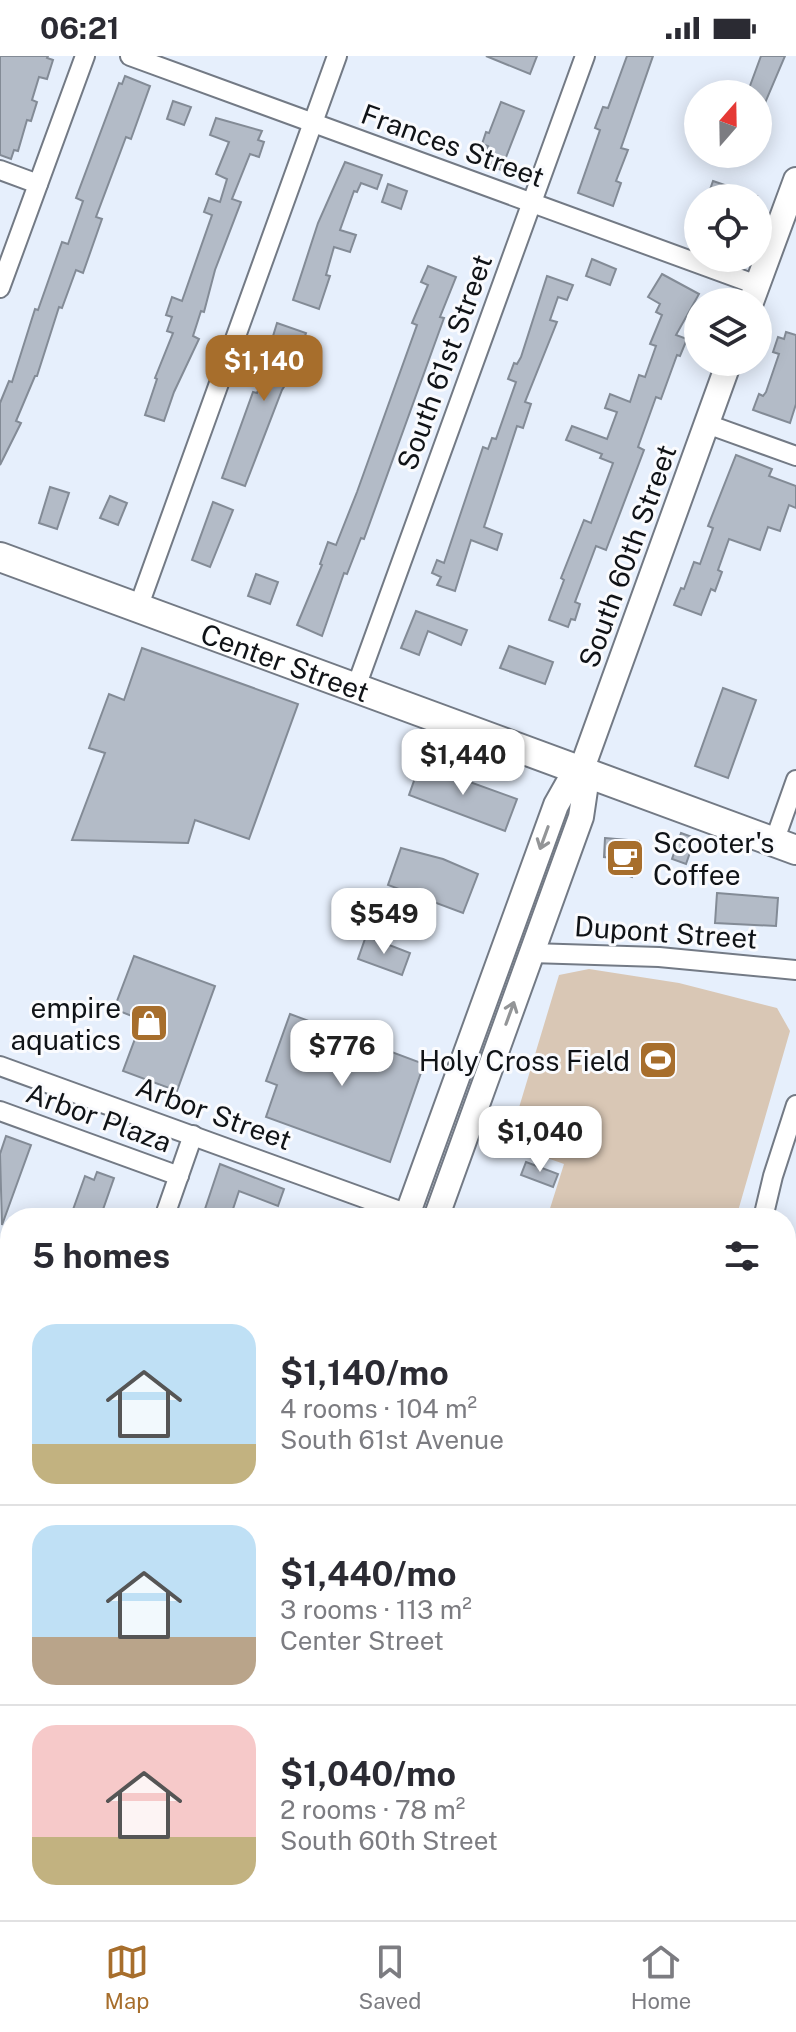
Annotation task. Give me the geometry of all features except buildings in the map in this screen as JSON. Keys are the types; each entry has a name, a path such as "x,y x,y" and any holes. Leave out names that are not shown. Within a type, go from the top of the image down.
{"main road":[{"path":"757,288 791,210 796,180"},
{"name":"South 60th Street","path":"420,1208 449,1098 556,805 569,782 581,771 724,376"},
{"name":"Center Street","path":"0,557 785,846"},
{"name":"South 60th Street","path":"422,1208 531,953 581,817 585,790 581,771"}],"street":[{"path":"0,288 85,56"},
{"name":"Frances Street","path":"130,56 531,203 739,288"},
{"path":"138,608 337,56"},
{"name":"South 61st Street","path":"356,687 585,56"},
{"path":"0,170 38,184"},
{"path":"707,424 796,456"},
{"path":"785,846 796,780"},
{"name":"Dupont Street","path":"531,953 659,957 796,970"},
{"name":"Arbor Street","path":"0,1066 393,1208"},
{"path":"765,1208 796,1105"},
{"name":"Arbor Plaza","path":"0,1111 179,1176"},
{"path":"168,1208 193,1135"}],"shaded area":[{"name":"Holy Cross Field","path":"589,969 679,983 777,1008 790,1031 739,1208 550,1208 564,1164 508,1144 559,975"}],"place":[{"name":"Scooter's Coffee","path":"625,858"},
{"name":"empire aquatics","path":"149,1023"},
{"name":"Holy Cross Field","path":"658,1060"}]}
